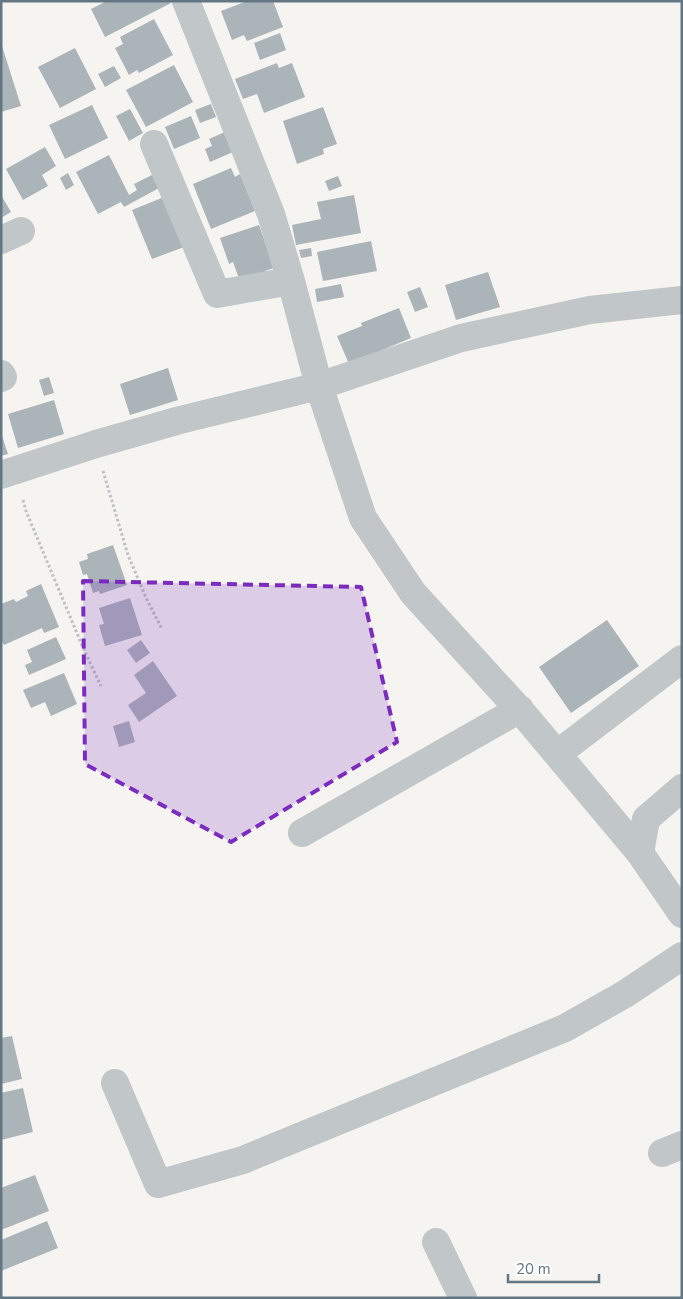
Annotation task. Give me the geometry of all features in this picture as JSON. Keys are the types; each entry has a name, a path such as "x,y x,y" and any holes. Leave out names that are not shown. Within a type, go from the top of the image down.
{"street":[{"path":"186,1 271,214 319,386 363,518 413,593 520,710 640,853 682,914"},
{"path":"154,144 217,294 291,281"},
{"path":"8,473 96,444 180,420 319,386 461,338 590,310 682,300"},
{"path":"1,374 3,377 1,378"},
{"path":"557,754 682,659"},
{"path":"302,834 520,710"},
{"path":"640,853 646,819 682,788"},
{"path":"115,1083 158,1184 243,1160 565,1028 625,994 682,956"},
{"path":"436,1242 463,1298"}],"path":[{"path":"96,444 128,555 147,600 162,629"},
{"path":"8,473 101,686"}],"highlighted area":[{"path":"83,581 361,587 397,742 231,842 85,764"}],"building":[{"path":"107,1 169,1 171,3 105,37 91,9"},
{"path":"247,1 273,1 283,27 247,41 244,35 232,40 221,11"},
{"path":"154,19 173,55 139,73 137,70 129,75 115,48 123,44 120,37"},
{"path":"280,33 286,50 260,60 254,43"},
{"path":"1,43 21,106 1,112"},
{"path":"75,48 96,89 60,108 38,67"},
{"path":"277,63 279,68 292,63 305,97 264,113 257,94 243,99 235,79"},
{"path":"174,65 193,102 146,127 126,90"},
{"path":"114,66 121,78 105,87 98,74"},
{"path":"211,104 216,117 200,123 195,110"},
{"path":"92,105 108,138 65,159 49,125"},
{"path":"323,107 337,144 323,149 324,154 297,164 283,121"},
{"path":"130,109 143,133 129,141 116,116"},
{"path":"191,116 200,138 174,149 165,127"},
{"path":"225,132 233,152 210,162 205,149 212,146 209,139"},
{"path":"45,147 56,166 42,175 48,186 23,200 6,169"},
{"path":"109,155 129,195 137,190 134,184 154,174 161,187 124,207 121,202 98,214 76,172"},
{"path":"231,168 235,177 240,174 255,211 211,229 193,184"},
{"path":"68,173 74,185 66,190 60,178"},
{"path":"338,176 342,186 329,191 325,181"},
{"path":"1,195 11,212 1,218"},
{"path":"354,195 361,233 296,245 292,225 321,219 317,202"},
{"path":"164,197 184,247 152,259 132,210"},
{"path":"259,225 274,268 265,271 266,275 241,284 233,262 229,264 220,238"},
{"path":"371,241 377,271 323,281 317,252"},
{"path":"311,248 312,256 301,258 299,250"},
{"path":"488,272 500,307 456,320 445,285"},
{"path":"341,284 344,297 317,302 315,289"},
{"path":"420,287 428,307 415,312 407,292"},
{"path":"399,308 411,338 349,364 337,336 362,326 361,323"},
{"path":"168,368 178,400 130,415 120,384"},
{"path":"49,377 54,393 44,396 39,380"},
{"path":"54,400 64,434 18,448 8,414"},
{"path":"1,433 8,454 1,456"},
{"path":"113,545 127,585 100,594 99,591 93,593 87,574 83,575 79,562 88,559 87,554"},
{"path":"41,584 59,627 44,633 42,628 4,645 1,639 1,604 14,599 16,602 28,596 26,591"},
{"path":"130,598 142,635 105,646 99,625 104,624 99,608"},
{"path":"607,620 639,666 571,713 539,667"},
{"path":"56,637 66,659 29,675 25,665 32,662 27,650"},
{"path":"141,640 150,653 136,663 127,650"},
{"path":"153,661 177,696 139,722 128,705 146,693 134,675"},
{"path":"64,673 77,704 51,716 45,702 31,708 23,690"},
{"path":"129,721 135,742 119,747 113,726"},
{"path":"12,1036 22,1079 1,1084 1,1038"},
{"path":"23,1088 33,1132 1,1140 1,1093"},
{"path":"35,1175 49,1211 1,1230 1,1188"},
{"path":"47,1221 58,1248 1,1271 1,1240"}]}
